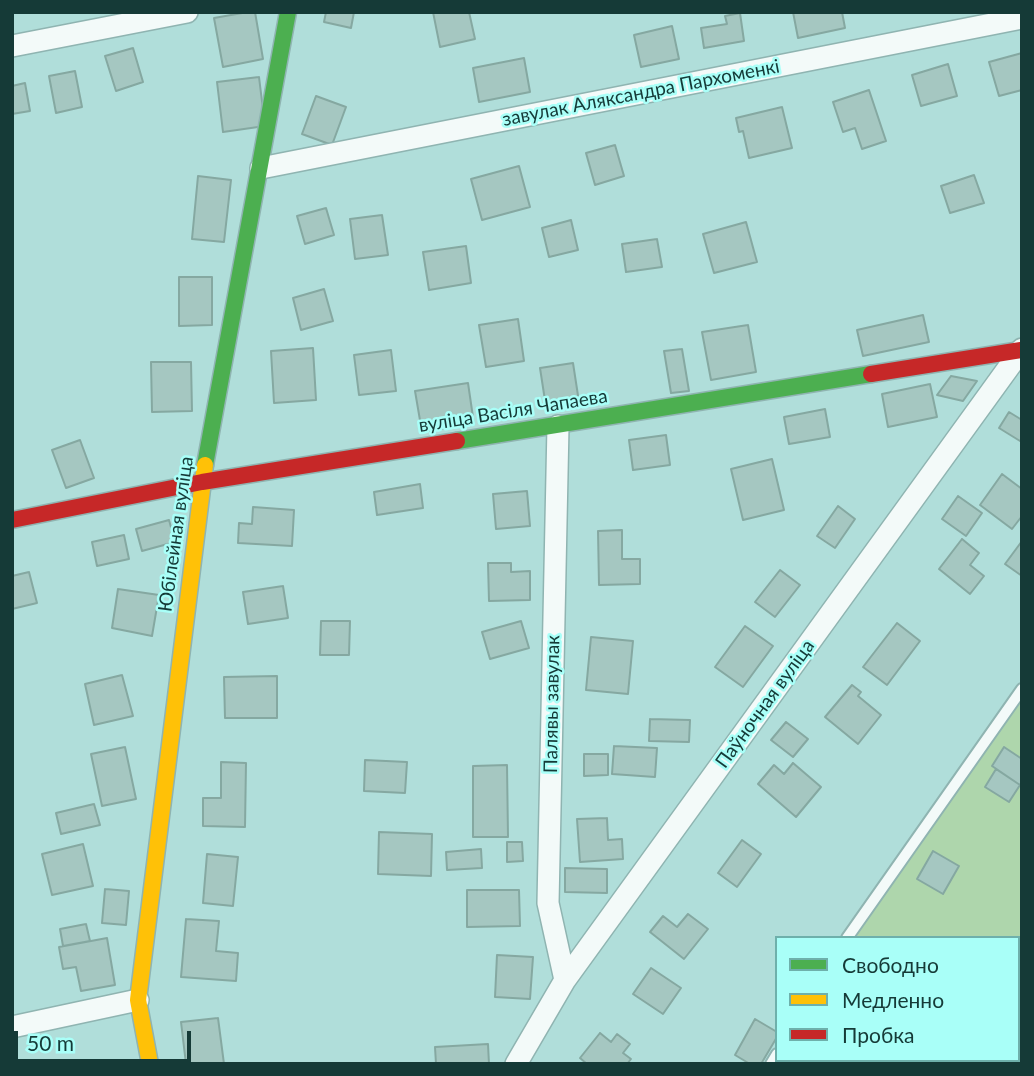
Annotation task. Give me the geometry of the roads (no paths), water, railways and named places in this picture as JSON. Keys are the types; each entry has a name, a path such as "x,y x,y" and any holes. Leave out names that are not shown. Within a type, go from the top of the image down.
{"street":[{"path":"12,46 187,12"},
{"name":"Юбілейная вуліца","path":"150,1064 138,1000 202,482 288,12"},
{"name":"завулак Аляксандра Пархоменкі","path":"261,168 1022,18"},
{"name":"вуліца Васіля Чапаева","path":"12,520 202,482 1021,350"},
{"name":"Паўночная вуліца","path":"516,1064 565,980 1021,350"},
{"name":"Палявы завулак","path":"558,426 548,903 565,980"},
{"path":"12,1027 138,1000"}],"lane":[{"path":"849,936 1022,689"}]}
